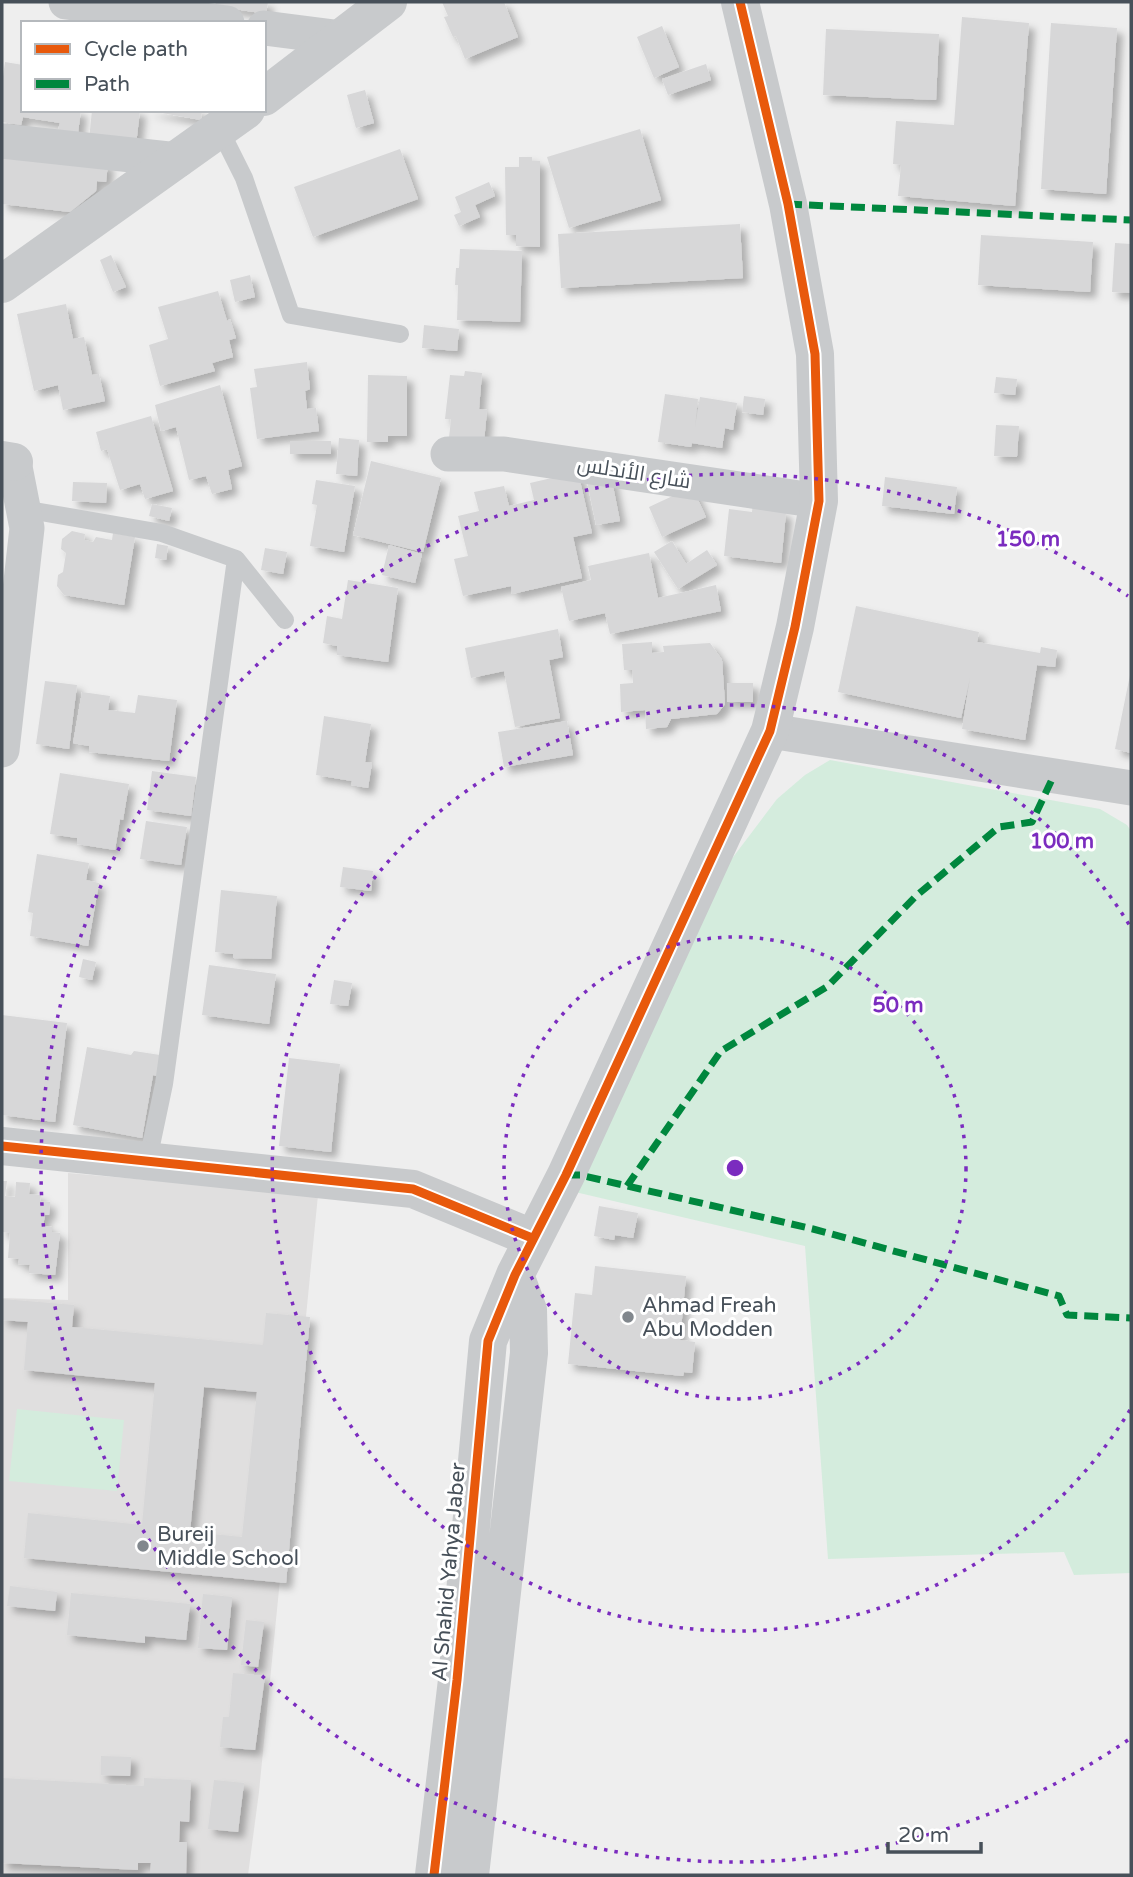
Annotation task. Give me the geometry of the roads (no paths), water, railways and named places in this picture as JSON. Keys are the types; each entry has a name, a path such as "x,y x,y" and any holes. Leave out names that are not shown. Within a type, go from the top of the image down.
{"street":[{"path":"66,2 211,21"},
{"path":"266,95 388,2"},
{"name":"Al Shahid Yahya Jaber","path":"434,1875 457,1680 488,1341 532,1238 566,1175 770,731 795,627 819,501 815,354 788,204 740,2"},
{"path":"266,28 342,38"},
{"path":"2,284 233,120"},
{"path":"2,141 178,159"},
{"name":"شارع الأندلس","path":"448,454 504,454 819,501"},
{"path":"2,750 27,528 8,461"},
{"path":"770,731 1131,788"},
{"path":"2,1146 413,1189 532,1238"},
{"path":"470,1875 529,1353 528,1310 515,1275"}],"lane":[{"path":"233,120 244,178 291,315 400,334"},
{"path":"23,509 162,533 236,559 285,620"},
{"path":"148,1160 163,1084 236,559"}],"place":[{"name":"Ahmad Freah Abu Modden","path":"628,1317"},
{"name":"Bureij Middle School","path":"143,1546"}]}
